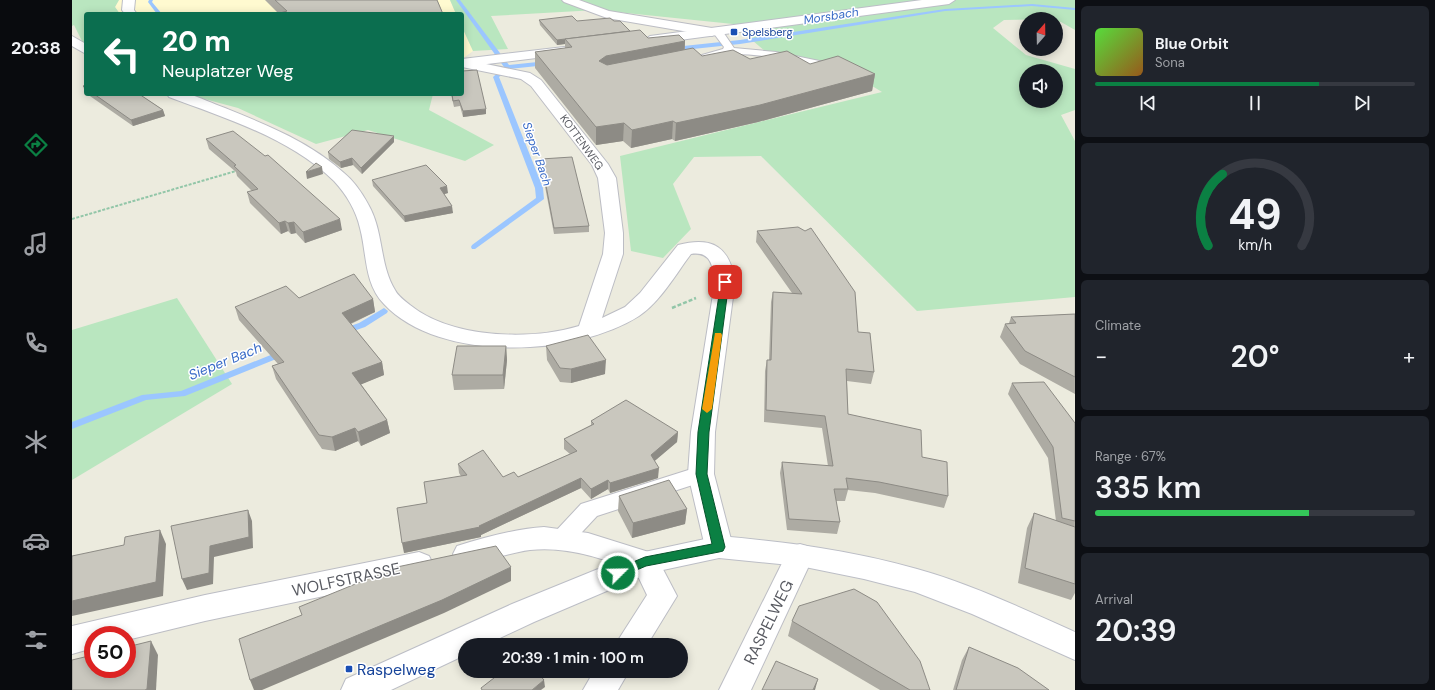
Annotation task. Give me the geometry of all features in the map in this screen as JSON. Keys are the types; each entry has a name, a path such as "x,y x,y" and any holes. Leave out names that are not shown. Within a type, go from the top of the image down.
{"street":[{"path":"129,0 128,10 130,12"},
{"path":"568,0 608,14 722,40"},
{"path":"635,42 722,40 949,0"},
{"path":"72,40 84,49"},
{"path":"464,63 575,49"},
{"name":"KOTTENWEG","path":"464,63 524,76 536,83 600,164 607,178 614,233 613,254 588,330"},
{"path":"179,96 224,113 304,150 338,177 352,192 365,213 371,232 378,274 384,289 391,300 405,312 424,323 455,334 491,340 527,341 553,338 588,330 612,322 630,312 648,299 685,249 697,246 709,248 717,254 723,265 725,282 704,432 701,474 719,547"},
{"name":"WOLFSTRASSE","path":"131,626 205,608 471,553 531,539 581,542 645,562"},
{"path":"357,690 523,613 645,562 719,547 800,555 864,567 918,581 983,605 1075,646"},
{"name":"RASPELWEG","path":"735,690 800,555"},
{"path":"635,638 662,596 645,562"},
{"name":"WOLFSTRASSE","path":"72,640 84,637"},
{"path":"599,690 608,678"}],"lane":[{"path":"698,59 721,54 722,40 826,67 843,69"},
{"path":"562,540 589,510 701,474"}],"path":[{"path":"72,219 237,170"}],"shaded area":[{"path":"119,0 450,0 455,12 119,12 115,7"},
{"path":"464,31 473,51 464,58"}],"green space":[{"path":"72,0 119,0 115,7 119,12 84,12 84,45 74,25 72,26"},
{"path":"450,0 1075,0 1075,30 1063,23 1063,12 1019,12 1019,20 1004,20 993,28 1019,49 1019,56 1030,56 1058,64 1019,64 1019,108 1063,108 1063,66 1075,69 1075,110 1061,115 1075,141 1075,297 917,311 761,156 694,157 673,184 691,229 663,258 631,251 620,156 882,92 864,81 765,51 733,24 597,10 491,16 508,49 473,51 464,31 464,12 455,12"},
{"path":"193,96 432,96 429,110 494,145 465,161 368,130 316,144 238,108"},
{"path":"177,298 232,384 72,480 72,330"}],"building":[{"path":"275,0 437,0 442,12 284,12 287,11"},
{"path":"572,16 577,21 610,18 614,21 620,21 630,31 557,40 539,20"},
{"path":"640,30 648,38 679,35 685,41 606,56 599,61 607,65 693,48 702,56 733,50 750,59 787,51 810,64 838,56 875,74 760,105 676,123 673,121 632,130 624,123 596,127 535,52 572,47 565,39"},
{"path":"477,70 486,109 463,111 459,100 453,101 452,96 464,96 464,71"},
{"path":"97,96 142,96 163,110 131,120"},
{"path":"352,130 394,136 361,168 352,158 340,162 328,152"},
{"path":"233,131 265,156 268,155 340,219 303,232 294,222 288,223 285,221 279,223 247,192 258,189 234,166 236,165 206,139"},
{"path":"572,157 589,226 554,228 541,159"},
{"path":"316,163 322,167 306,172"},
{"path":"426,165 447,186 440,188 452,206 404,216 372,180"},
{"path":"798,227 805,231 811,228 855,292 858,332 870,333 874,372 846,369 848,414 921,430 922,457 947,462 948,496 879,482 846,478 848,489 834,489 840,522 789,519 782,462 833,466 825,416 766,410 767,360 771,360 773,292 802,294 757,231"},
{"path":"354,274 373,299 342,313 382,362 352,373 387,420 358,432 355,428 332,437 319,435 272,366 284,362 235,307 286,286 299,298"},
{"path":"1075,314 1075,377 1025,351 1005,324 1016,323 1011,317"},
{"path":"588,335 606,360 571,369 560,368 546,346"},
{"path":"457,346 506,346 503,375 452,375"},
{"path":"1044,382 1075,423 1075,521 1062,518 1053,447 1012,383"},
{"path":"626,400 678,432 651,455 659,468 610,483 608,480 591,489 581,478 479,526 480,527 402,543 397,508 427,503 424,482 467,475 458,464 483,450 503,477 514,472 518,477 577,451 564,439 594,424 591,421"},
{"path":"669,480 687,509 633,523 619,496"},
{"path":"248,510 249,537 210,546 209,573 182,579 171,526"},
{"path":"1034,513 1075,527 1075,584 1025,568"},
{"path":"160,530 156,582 72,601 72,556 124,545 125,537"},
{"path":"496,546 511,567 442,600 250,680 239,639 302,615 299,607 397,567"},
{"path":"854,589 877,602 920,661 930,690 910,690 792,621 799,606"},
{"path":"151,641 147,689 72,690 72,660 84,657 84,678 136,678 136,645"},
{"path":"969,647 1018,668 1049,690 956,690"},
{"path":"776,661 818,679 813,690 762,690"},
{"path":"494,678 542,678 544,680 532,690 482,690 481,688"}],"waterway":[{"name":"Morsbach","path":"151,0 150,2 158,12"},
{"name":"Morsbach","path":"458,0 507,67"},
{"name":"Morsbach","path":"674,49 740,42 945,10 1032,5 1075,9"},
{"name":"Morsbach","path":"507,67 547,63"},
{"name":"Sieper Bach","path":"475,247 540,199 539,188 496,77 507,67"},
{"name":"Sieper Bach","path":"342,332 362,325 384,311"},
{"name":"Sieper Bach","path":"72,426 145,397 182,394 283,353"}],"slow traffic":[{"path":"707,409 718,335"}],"place":[{"name":"Spelsberg","path":"734,32"},
{"name":"Raspelweg","path":"349,669"}],"route":[{"path":"618,573 645,562 719,547 701,474 704,432 725,282"}]}
